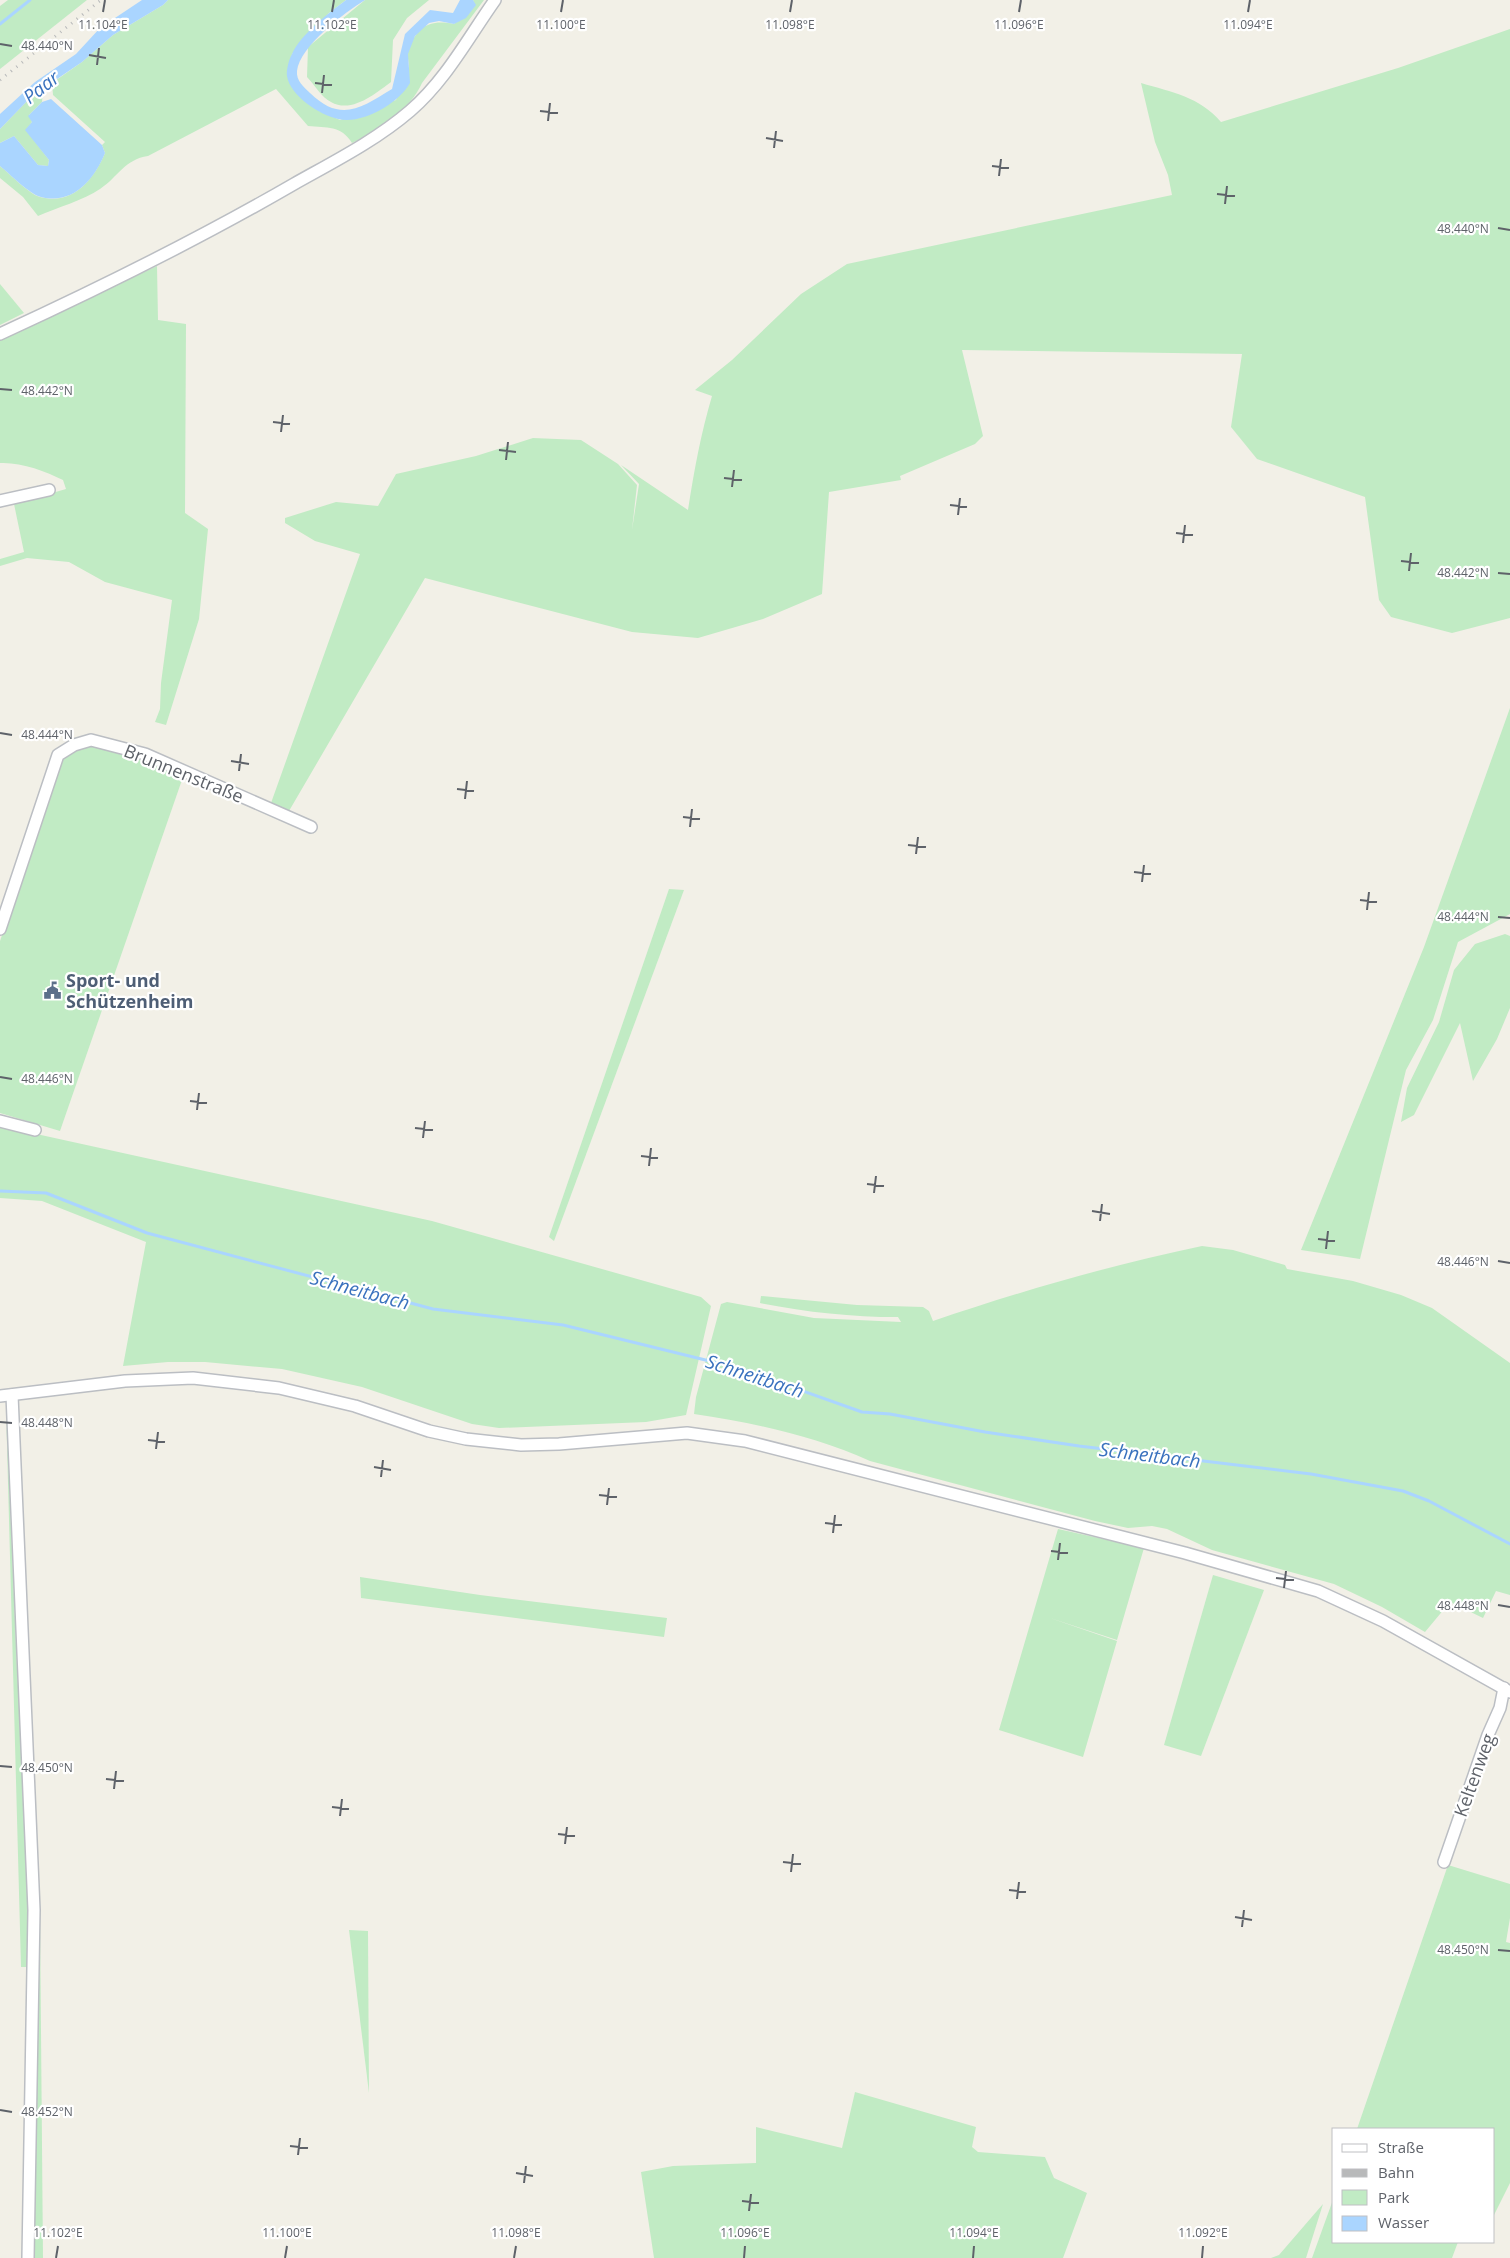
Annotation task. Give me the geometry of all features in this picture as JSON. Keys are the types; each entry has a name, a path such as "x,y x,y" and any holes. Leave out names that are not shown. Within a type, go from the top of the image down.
{"street":[{"path":"0,334 97,289 270,198 368,142 410,112 436,85 495,0"},
{"path":"0,501 49,490"},
{"name":"Brunnenstraße","path":"0,929 58,755 74,745 91,740 145,754 311,827"},
{"path":"0,1121 34,1130"},
{"path":"0,1396 125,1382 193,1378 233,1381 288,1390 355,1406 430,1431 466,1440 521,1445 559,1444 687,1433 745,1440 1284,1580 1318,1591 1347,1603 1507,1690"},
{"path":"12,1395 34,1910 28,2258"},
{"name":"Keltenweg","path":"1444,1862 1484,1744 1507,1690"}],"green space":[{"path":"8,0 87,0 0,69 0,6"},
{"path":"168,0 346,0 329,13 292,54 290,84 312,105 340,120 396,100 406,80 409,67 408,52 411,43 420,30 431,24 454,24 475,5 473,0 484,0 410,102 382,126 352,143 343,133 333,128 308,126 276,89 148,156 133,161 106,185 93,193 38,216 23,197 0,178 0,166 25,188 40,197 63,198 81,188 100,163 105,153 102,145 105,142 53,95 52,83 82,62 113,35 163,5"},
{"path":"365,0 429,0 407,18 393,40 391,82 363,101 355,104 339,105 324,97 307,77 308,47"},
{"path":"1510,29 1510,618 1452,633 1391,617 1379,600 1365,497 1257,459 1231,427 1242,354 962,350 983,436 975,444 900,476 901,480 829,492 822,594 763,619 698,638 632,632 425,578 289,811 271,803 360,554 315,541 285,523 285,518 336,502 378,506 396,474 476,456 533,438 581,440 618,464 637,485 632,530 639,484 621,465 688,510 698,452 712,396 695,390 732,360 801,294 847,264 1172,195 1168,175 1155,142 1141,83 1185,96 1204,107 1221,122 1398,68"},
{"path":"43,89 42,102 29,115 32,122 26,130 49,160 48,166 38,165 14,136 0,143 0,129 32,96"},
{"path":"157,266 158,320 186,324 185,513 208,529 199,619 166,725 155,722 160,709 161,683 172,600 105,582 69,562 27,558 0,566 0,559 24,552 14,504 66,489 63,480 49,473 24,466 0,463 0,340"},
{"path":"0,284 24,313 0,325"},
{"path":"1510,708 1510,914 1458,942 1433,1020 1406,1070 1360,1259 1301,1250 1424,947"},
{"path":"91,745 132,755 183,777 60,1131 0,1113 0,941 62,760 73,750"},
{"path":"669,889 684,890 554,1241 549,1237"},
{"path":"1505,934 1510,936 1510,1008 1497,1039 1473,1081 1460,1023 1414,1115 1401,1122 1407,1088 1439,1022 1454,970 1475,944"},
{"path":"0,1126 432,1221 701,1297 711,1306 686,1415 646,1422 499,1428 472,1424 362,1387 282,1369 205,1362 168,1362 123,1366 146,1242 42,1201 0,1198"},
{"path":"1202,1246 1233,1250 1285,1265 1287,1269 1353,1281 1401,1295 1432,1308 1510,1363 1510,1595 1496,1591 1483,1618 1450,1602 1425,1632 1382,1607 1334,1584 1212,1550 1167,1529 1152,1526 1128,1528 1095,1521 870,1461 827,1444 784,1432 694,1414 696,1397 721,1304 727,1302 814,1318 901,1322 898,1317 829,1313 760,1303 761,1296 857,1305 923,1307 929,1311 933,1321 1066,1279"},
{"path":"6,1408 17,1669 29,1872 29,1967 21,1967"},
{"path":"1058,1529 1144,1548 1117,1640 1050,1618 1117,1641 1083,1757 999,1730"},
{"path":"1213,1575 1264,1590 1201,1756 1164,1745"},
{"path":"360,1577 480,1595 667,1618 664,1637 361,1598"},
{"path":"1448,1865 1510,1884 1510,1918 1506,1942 1510,1943 1510,2183 1495,2213 1495,2128 1357,2128"},
{"path":"37,1917 40,1917 43,2258 33,2258"},
{"path":"349,1930 368,1931 369,2093"},
{"path":"855,2092 976,2127 972,2147 978,2152 1045,2157 1054,2178 1087,2193 1063,2258 654,2258 641,2172 673,2166 756,2163 756,2127 842,2148"},
{"path":"1332,2203 1332,2243 1458,2243 1452,2258 1312,2258"},
{"path":"1323,2204 1306,2258 1271,2258 1279,2255"}],"water":[{"name":"Paar","path":"142,0 168,0 163,5 113,35 82,62 32,96 0,129 0,114 35,82 76,54 100,28"},
{"path":"346,0 365,0 346,13 314,41 300,61 297,71 299,81 310,93 321,102 341,110 361,107 392,89 405,34 430,10 453,13 460,0 473,0 476,5 466,18 454,24 439,21 429,23 415,36 408,54 410,83 405,91 379,111 358,119 348,120 331,117 307,103 294,91 289,83 287,74 291,56 302,39 316,24"},
{"path":"51,99 102,145 105,153 95,172 81,188 72,194 52,199 41,197 31,192 0,166 0,143 14,136 38,165 48,166 49,160 25,130 32,122 28,116 42,102"}],"waterway":[{"path":"0,24 30,0"},
{"name":"Schneitbach","path":"0,1191 46,1193 147,1233 433,1309 563,1325 738,1368 862,1412 890,1414 985,1432 1079,1446 1311,1474 1403,1491 1429,1501 1510,1544"}],"railway":[{"path":"0,80 101,0"}],"place":[{"name":"Sport- und Schützenheim","path":"52,990"}]}
